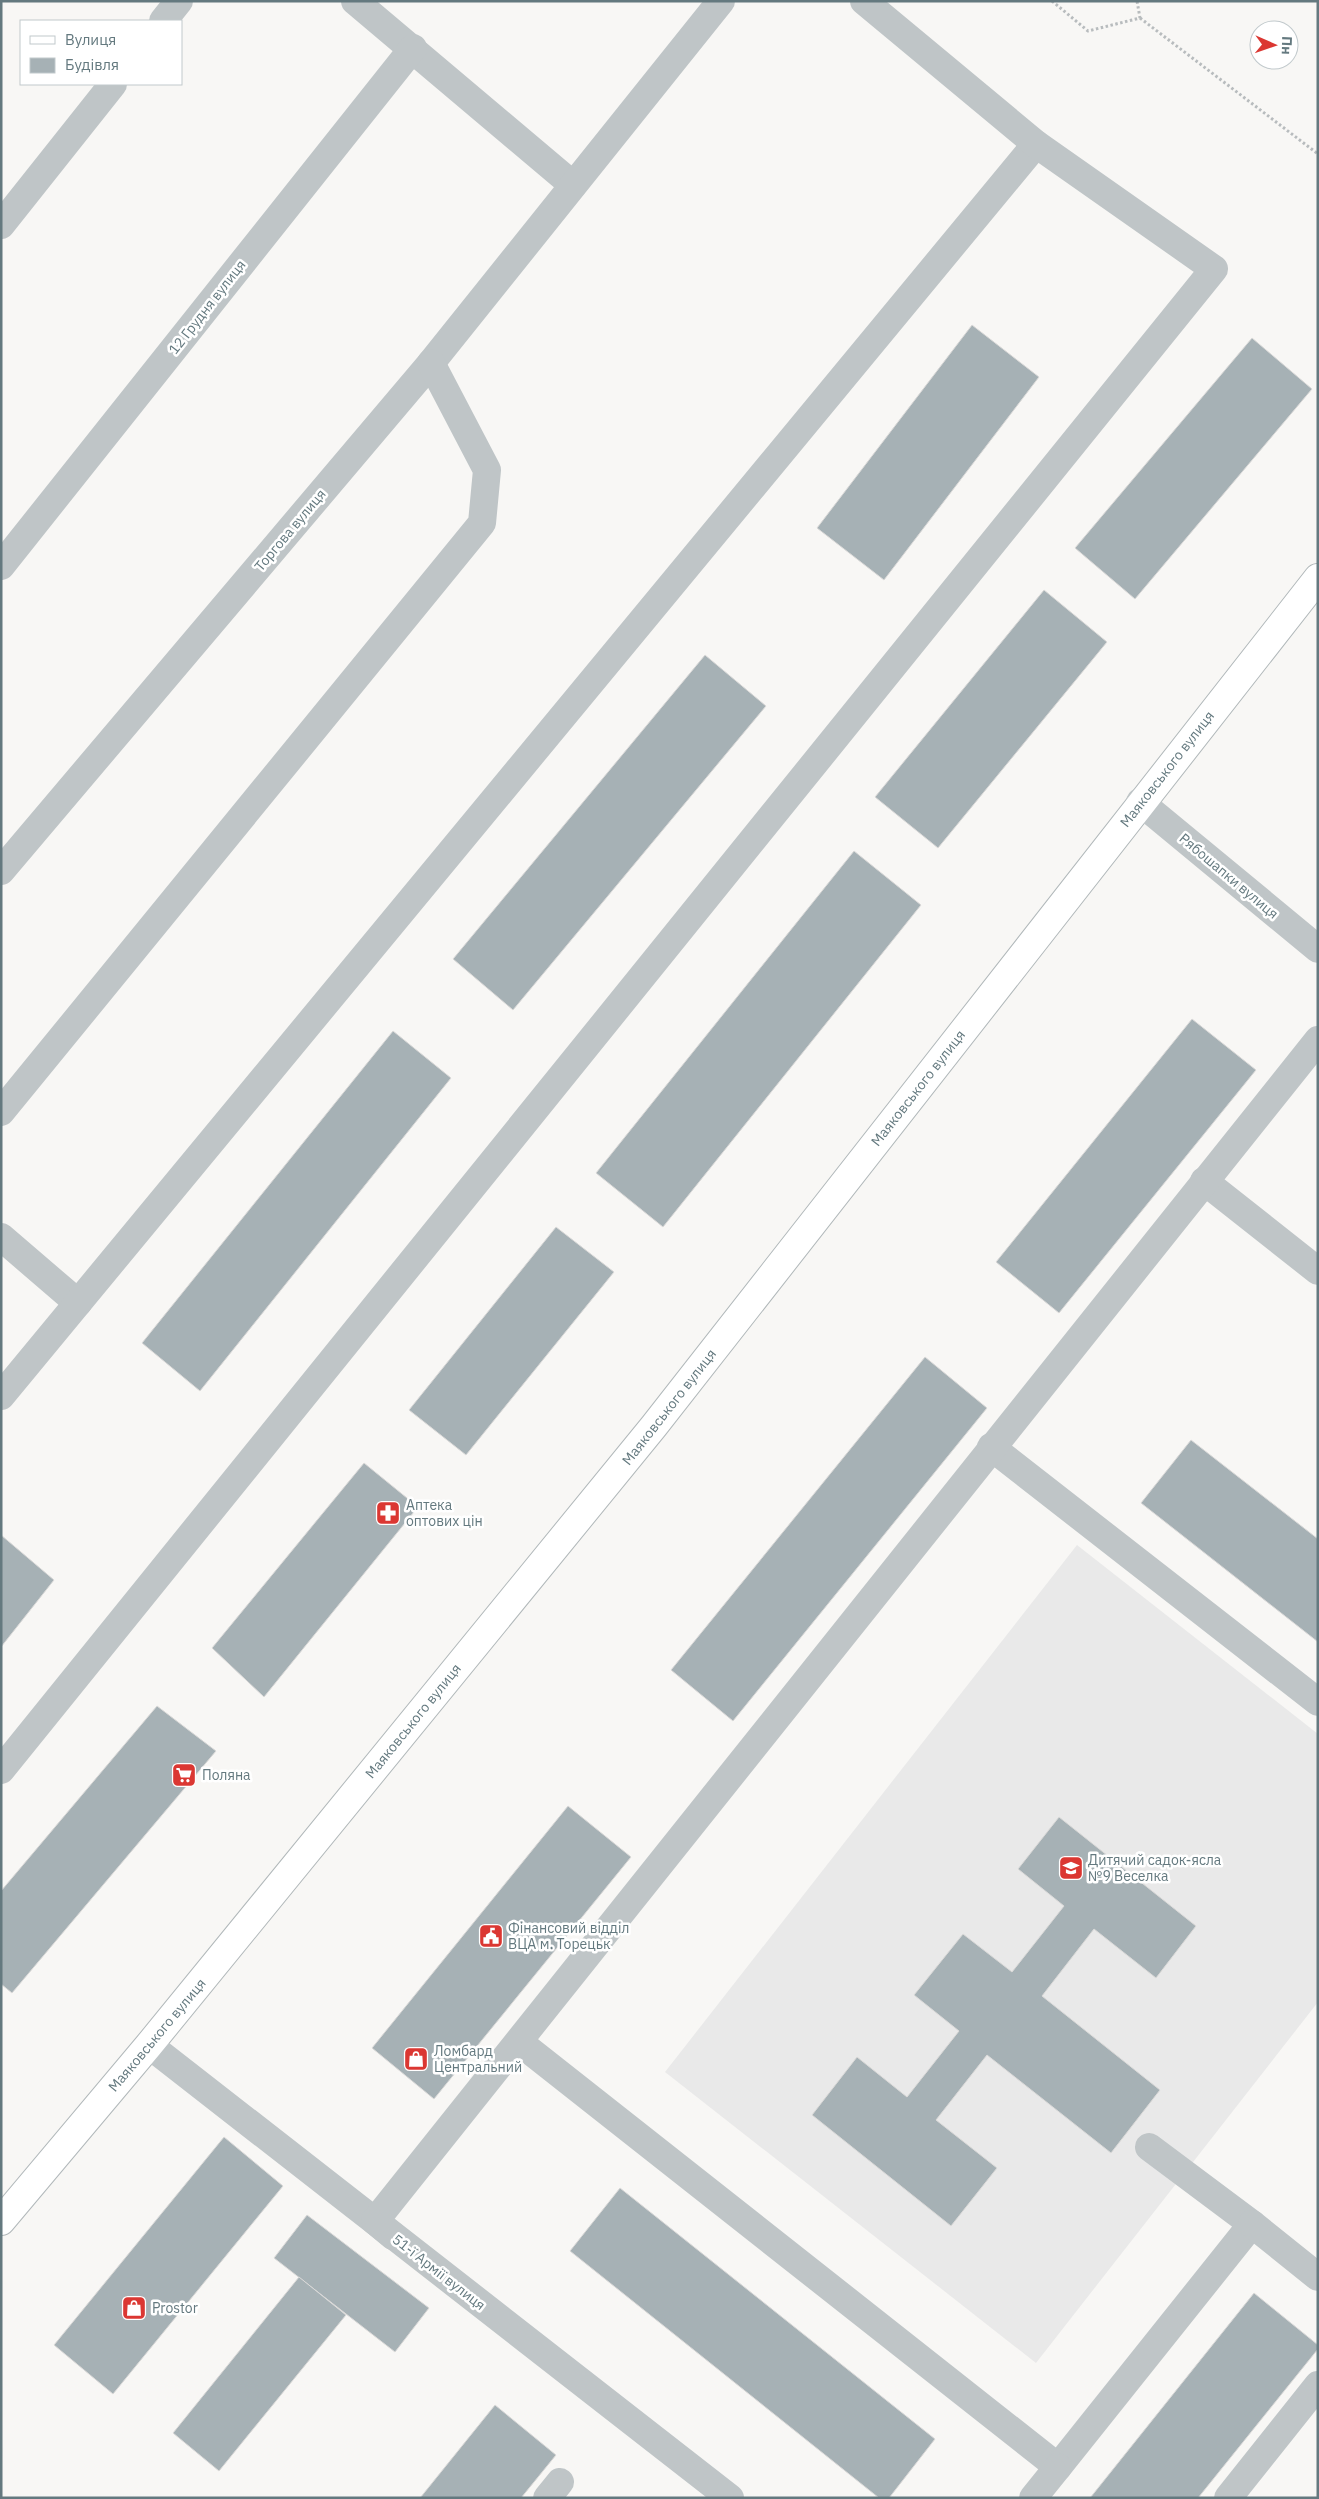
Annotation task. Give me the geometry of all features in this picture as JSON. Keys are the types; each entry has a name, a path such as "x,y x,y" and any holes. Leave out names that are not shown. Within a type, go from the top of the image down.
{"main road":[{"name":"Маяковського вулиця","path":"1,2222 149,2045 654,1426 1140,802 1318,578"}],"street":[{"path":"164,20 179,1"},
{"path":"355,1 573,185"},
{"name":"Торгова вулиця","path":"1,871 431,363 721,1"},
{"path":"1,1770 1214,270 1036,144 864,1"},
{"name":"12 Грудня вулиця","path":"1,566 413,48"},
{"path":"1,225 112,85"},
{"path":"1,1396 1036,144"},
{"path":"1,1112 482,523 487,470 431,363"},
{"name":"Рябошапки вулиця","path":"1140,802 1318,949"},
{"path":"384,2228 519,2042 991,1447 1318,1040"},
{"path":"1204,1181 1318,1271"},
{"path":"1,1237 78,1304"},
{"path":"991,1447 1318,1702"},
{"path":"519,2042 1058,2467"},
{"name":"51-ї Армії вулиця","path":"149,2045 730,2498"},
{"path":"1149,2146 1318,2277"},
{"path":"1033,2498 1252,2224"},
{"path":"1228,2498 1318,2384"}],"path":[{"path":"1052,1 1088,31 1140,18"},
{"path":"1138,1 1140,18 1318,154"}],"shaded area":[{"name":"Дитячий садок-ясла №9 Веселка","path":"1077,1545 1318,1734 1318,2002 1036,2363 665,2072"}],"building":[{"path":"972,325 1039,377 884,580 817,528"},
{"path":"1252,338 1312,389 1135,599 1075,548"},
{"path":"1044,590 1107,642 938,848 875,797"},
{"path":"705,655 766,706 513,1010 453,959"},
{"path":"854,851 921,905 663,1227 596,1173"},
{"path":"1192,1019 1256,1070 1059,1313 996,1262"},
{"path":"393,1031 451,1078 200,1391 142,1343"},
{"path":"556,1227 614,1272 466,1455 409,1410"},
{"path":"925,1357 987,1408 733,1721 671,1670"},
{"path":"1191,1440 1318,1539 1318,1642 1141,1503"},
{"path":"364,1463 418,1507 264,1697 212,1648"},
{"path":"1,1535 54,1580 1,1647"},
{"path":"157,1706 216,1751 12,1993 1,1984 1,1891"},
{"path":"568,1806 631,1857 434,2099 372,2048"},
{"path":"1059,1817 1196,1926 1156,1978 1094,1929 1042,1996 1160,2090 1111,2153 987,2055 936,2120 997,2168 951,2226 812,2115 857,2057 907,2097 959,2031 914,1995 963,1934 1012,1972 1064,1906 1018,1869"},
{"path":"224,2137 283,2186 113,2394 54,2345"},
{"path":"620,2188 935,2439 889,2498 879,2498 570,2251"},
{"path":"307,2215 429,2308 395,2352 274,2258"},
{"path":"299,2277 346,2315 219,2471 173,2433"},
{"path":"1254,2293 1318,2345 1318,2349 1198,2498 1090,2498"},
{"path":"495,2405 556,2455 521,2498 420,2498"}],"place":[{"name":"Аптека оптових цін","path":"388,1513"},
{"name":"Поляна","path":"184,1775"},
{"name":"Дитячий садок-ясла №9 Веселка","path":"1071,1868"},
{"name":"Фінансовий відділ ВЦА м. Торецьк","path":"491,1936"},
{"name":"Ломбард Центральний","path":"416,2059"},
{"name":"Prostor","path":"134,2308"}]}
